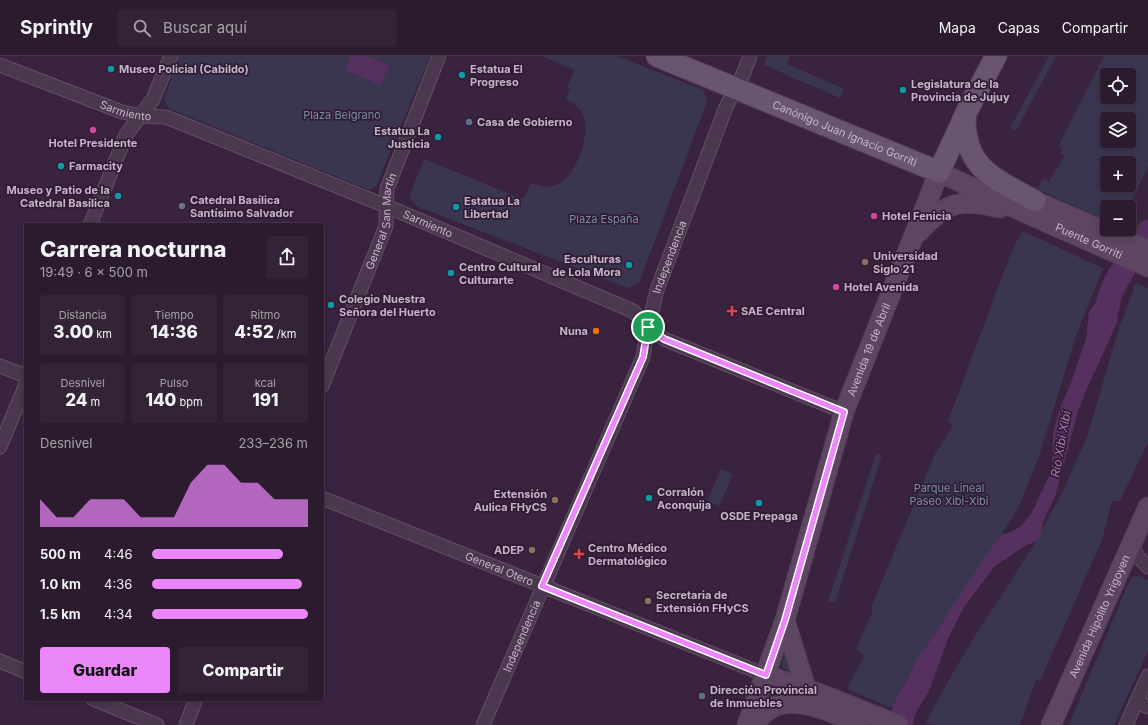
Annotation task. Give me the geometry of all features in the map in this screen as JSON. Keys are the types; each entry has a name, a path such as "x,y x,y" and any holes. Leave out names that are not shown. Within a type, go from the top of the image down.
{"main road":[{"name":"Canónigo Juan Ignacio Gorriti","path":"657,56 738,82 942,166 1033,208"},
{"name":"Canónigo Juan Ignacio Gorriti","path":"691,56 738,82"},
{"path":"942,166 965,116 996,56"},
{"path":"965,116 966,136 973,157 986,172 1033,208"},
{"name":"Avenida 19 de Abril","path":"747,725 785,620 844,412 942,166"},
{"path":"911,241 931,219 944,209 955,204 966,202 1033,208"},
{"name":"Puente Gorriti","path":"1033,208 1148,250"},
{"name":"Puente Gorriti","path":"1033,208 1148,267"},
{"name":"Avenida Hipólito Yrigoyen","path":"1051,725 1131,546 1146,517"},
{"path":"785,620 806,689"},
{"path":"766,675 806,689 860,725"},
{"path":"752,725 770,709 788,703 829,704 898,725"}],"street":[{"path":"91,223 126,135 154,99 171,56"},
{"name":"General San Martín","path":"324,381 386,226 387,189 439,56"},
{"name":"Independencia","path":"483,725 542,586 643,357 648,327 657,290 726,107 750,56"},
{"name":"Sarmiento","path":"0,65 122,112 142,116 166,117 386,206 633,311 648,327 664,339 844,412"},
{"path":"0,366 24,375"},
{"path":"0,447 24,389"},
{"name":"General Otero","path":"324,499 766,675"},
{"path":"1131,546 1139,558 1148,567"},
{"path":"0,661 24,671"},
{"path":"1126,725 1142,705 1148,676"},
{"path":"98,701 157,725"},
{"path":"186,725 195,701"}],"green space":[{"name":"Plaza Belgrano","path":"180,56 430,56 376,186 369,190 168,108 164,98"},
{"name":"Plaza España","path":"542,56 617,56 703,90 707,102 639,283 628,288 416,206 409,197 424,159 520,198 524,198 531,183 540,186 556,185 568,176 580,155 585,139 585,123 583,116 574,104 566,99 570,89 567,88 575,70"},
{"path":"767,56 790,56 787,64 844,89 840,98 764,65"},
{"path":"1049,56 1056,56 1016,131 1010,128"},
{"path":"1104,56 1148,56 1148,166 1133,200 1100,200 1100,218 1038,189 1042,180 1044,181 1045,178 1049,182 1064,156 1060,153 1063,150 1059,145"},
{"name":"Parque Lineal Paseo Xibi-Xibi","path":"1022,231 1103,268 1077,333 1039,456 1019,506 929,642 909,675 892,708 847,689 864,656 856,649 872,613 872,605 935,454 953,426 948,421 1010,255"},
{"path":"1136,283 1148,288 1148,442 1120,501 1112,501 1102,540 1040,681 1036,680 1020,725 933,725 926,722 975,636 1034,545 1063,491 1088,434 1118,331"},
{"path":"876,454 882,455 835,603 828,601"},
{"path":"721,469 733,474 719,506 707,501"},
{"path":"1140,576 1148,580 1148,651 1114,725 1069,725 1128,584 1132,577"},
{"path":"785,652 795,674 781,667"}],"water":[{"path":"351,56 367,56 389,65 381,85 345,70"},
{"path":"1148,221 1148,239 1136,234 1136,230 1142,228"},
{"path":"1108,270 1132,281 1126,286 1119,297 1117,322 1078,411 1056,494 1043,522 1042,533 1037,541 1023,547 994,567 964,607 948,639 929,691 911,716 892,708 917,660 996,541 1001,535 1013,531 1021,526 1031,514 1052,470 1053,433 1059,411 1086,339 1089,312 1102,293"}],"waterway":[{"name":"Río Xibi Xibi","path":"1108,306 1109,298 1118,279 1148,232"},
{"name":"Río Xibi Xibi","path":"901,725 904,710 919,683"}],"place":[{"name":"Museo Policial (Cabildo)","path":"111,69"},
{"name":"Estatua El Progreso","path":"462,75"},
{"name":"Legislatura de la Provincia de Jujuy","path":"903,90"},
{"name":"Casa de Gobierno","path":"469,122"},
{"name":"Hotel Presidente","path":"93,130"},
{"name":"Estatua La Justicia","path":"438,137"},
{"name":"Farmacity","path":"61,166"},
{"name":"Museo y Patio de la Catedral Basílica","path":"118,196"},
{"name":"Catedral Basílica Santísimo Salvador","path":"182,206"},
{"name":"Estatua La Libertad","path":"456,207"},
{"name":"Hotel Fenicia","path":"874,216"},
{"name":"Universidad Siglo 21","path":"865,262"},
{"name":"Esculturas de Lola Mora","path":"629,265"},
{"name":"Centro Cultural Culturarte","path":"451,273"},
{"name":"Hotel Avenida","path":"836,287"},
{"name":"Colegio Nuestra Señora del Huerto","path":"331,305"},
{"name":"SAE Central","path":"732,311"},
{"name":"Nuna","path":"596,331"},
{"name":"Corralón Aconquija","path":"649,498"},
{"name":"Extensión Aulica FHyCS","path":"555,500"},
{"name":"OSDE Prepaga","path":"759,503"},
{"name":"ADEP","path":"532,550"},
{"name":"Centro Médico Dermatológico","path":"579,554"},
{"name":"Secretaria de Extensión FHyCS","path":"648,601"},
{"name":"Dirección Provincial de Inmuebles","path":"702,696"}],"route":[{"path":"648,327 664,339 844,412 785,620 766,675 542,586 643,357 648,327"}]}
